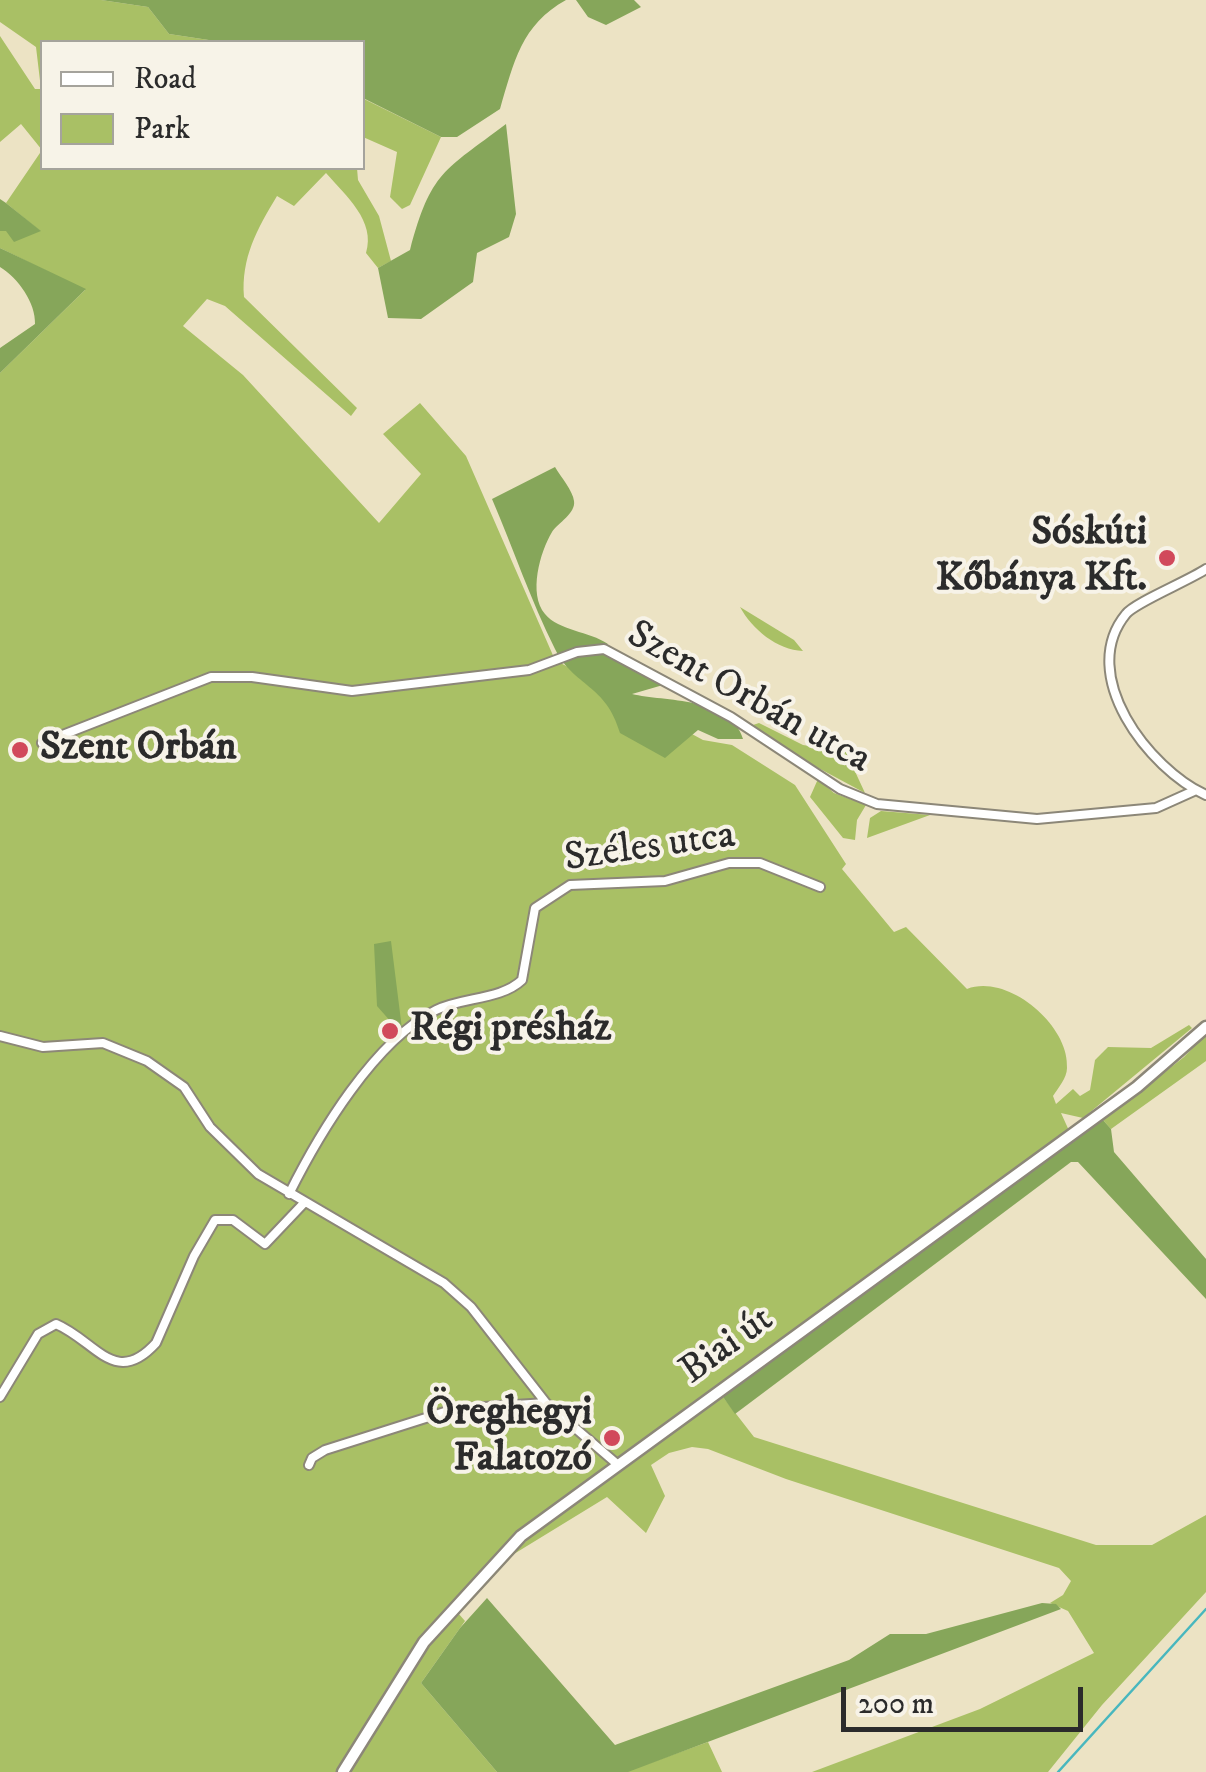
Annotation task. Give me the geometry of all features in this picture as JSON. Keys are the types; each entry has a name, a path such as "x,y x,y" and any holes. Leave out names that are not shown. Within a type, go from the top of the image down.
{"main road":[{"name":"Biai út","path":"343,1772 398,1678 443,1617 521,1536 1137,1087 1206,1027"}],"street":[{"path":"1206,570 1174,590 1133,606 1116,628 1108,658 1112,692 1128,720 1172,772 1206,795"},
{"name":"Szent Orbán utca","path":"42,742 210,677 252,677 352,691 530,670 577,652 604,649 731,717 840,789 877,804 1037,819 1156,808 1196,790"},
{"name":"Széles utca","path":"289,1194 370,1067 415,1022 454,1002 486,996 522,980 534,908 554,892 586,882 613,886 672,880 729,864 760,864 820,887"},
{"path":"0,1036 42,1048 103,1043 127,1050 184,1086 230,1150 303,1204 444,1283 471,1307 546,1403 617,1464"},
{"path":"0,1397 38,1334 56,1324 112,1361 127,1364 138,1359 156,1343 194,1256 216,1220 233,1220 265,1244 303,1204"},
{"path":"310,1465 312,1458 325,1450 430,1415 454,1409 546,1403"}],"green space":[{"path":"0,0 101,0 148,7 169,34 209,40 40,40 40,81 36,47 0,22"},
{"path":"101,0 566,0 539,21 521,46 500,109 457,137 441,137 365,99 365,40 209,40 169,34 148,7"},
{"path":"576,0 634,0 641,7 606,25 588,17"},
{"path":"0,36 35,89 40,89 40,148 21,124 0,142"},
{"path":"365,99 441,137 410,205 402,209 390,197 397,152 365,138"},
{"path":"506,124 516,214 509,237 477,253 473,282 421,319 388,318 378,268 410,250 425,204 443,175"},
{"path":"40,153 40,170 357,170 358,180 379,216 391,261 378,268 366,253 367,230 363,220 326,173 294,206 277,196 252,244 244,283 244,297 357,408 351,416 225,306 207,299 183,326 243,375 379,523 421,474 383,434 420,403 466,456 555,660 703,740 732,745 795,785 846,864 842,869 894,932 906,927 967,989 1000,989 1034,1007 1047,1020 1065,1052 1067,1068 1053,1096 1056,1104 1073,1089 1080,1096 1090,1090 1095,1060 1108,1047 1151,1048 1189,1025 1192,1028 1083,1118 1061,1113 1071,1135 547,1514 443,1617 343,1772 0,1772 0,373 85,290 0,248 0,231 40,231 6,203"},
{"path":"0,199 41,231 14,242 6,231 0,231"},
{"path":"0,248 86,289 0,373 0,348 35,324 35,316 25,292 0,267"},
{"path":"555,467 574,505 552,532 540,561 537,596 545,614 558,624 608,644 602,646 602,654 663,685 632,694 711,708 736,725 743,739 718,739 698,730 665,758 620,733 607,705 563,662 492,499"},
{"path":"740,607 794,640 803,651 766,637"},
{"path":"759,723 803,745 846,752 865,793 781,748 750,726"},
{"path":"818,779 834,793 866,805 857,820 855,840 843,838 810,797"},
{"path":"881,811 930,815 867,838 870,818"},
{"path":"391,941 402,1029 399,1031 377,1006 374,944"},
{"path":"1206,1034 1206,1061 1111,1129 1103,1120 1184,1057"},
{"path":"1103,1120 1111,1129 1114,1152 1206,1259 1206,1299 1078,1162 1071,1162 735,1414 723,1397"},
{"path":"723,1397 754,1437 1096,1545 1152,1545 1206,1515 1206,1592 1102,1705 1048,1772 812,1772 980,1709 1094,1653 1068,1611 1050,1603 1063,1595 1071,1581 1059,1568 786,1479 708,1449 692,1447 669,1453 651,1465 665,1496 646,1533 607,1497 509,1557 549,1520"},
{"path":"487,1598 615,1745 849,1660 890,1634 926,1634 1042,1603 1056,1604 1061,1609 628,1772 497,1772 421,1683"},
{"path":"458,1613 465,1621 421,1683 497,1772 349,1772 434,1636"},
{"path":"708,1742 722,1772 625,1772"}],"waterway":[{"path":"1058,1772 1206,1609"}],"place":[{"name":"Sóskúti Kőbánya Kft.","path":"1167,558"},
{"name":"Szent Orbán","path":"20,750"},
{"name":"Régi présház","path":"390,1031"},
{"name":"Öreghegyi Falatozó","path":"612,1438"}]}
